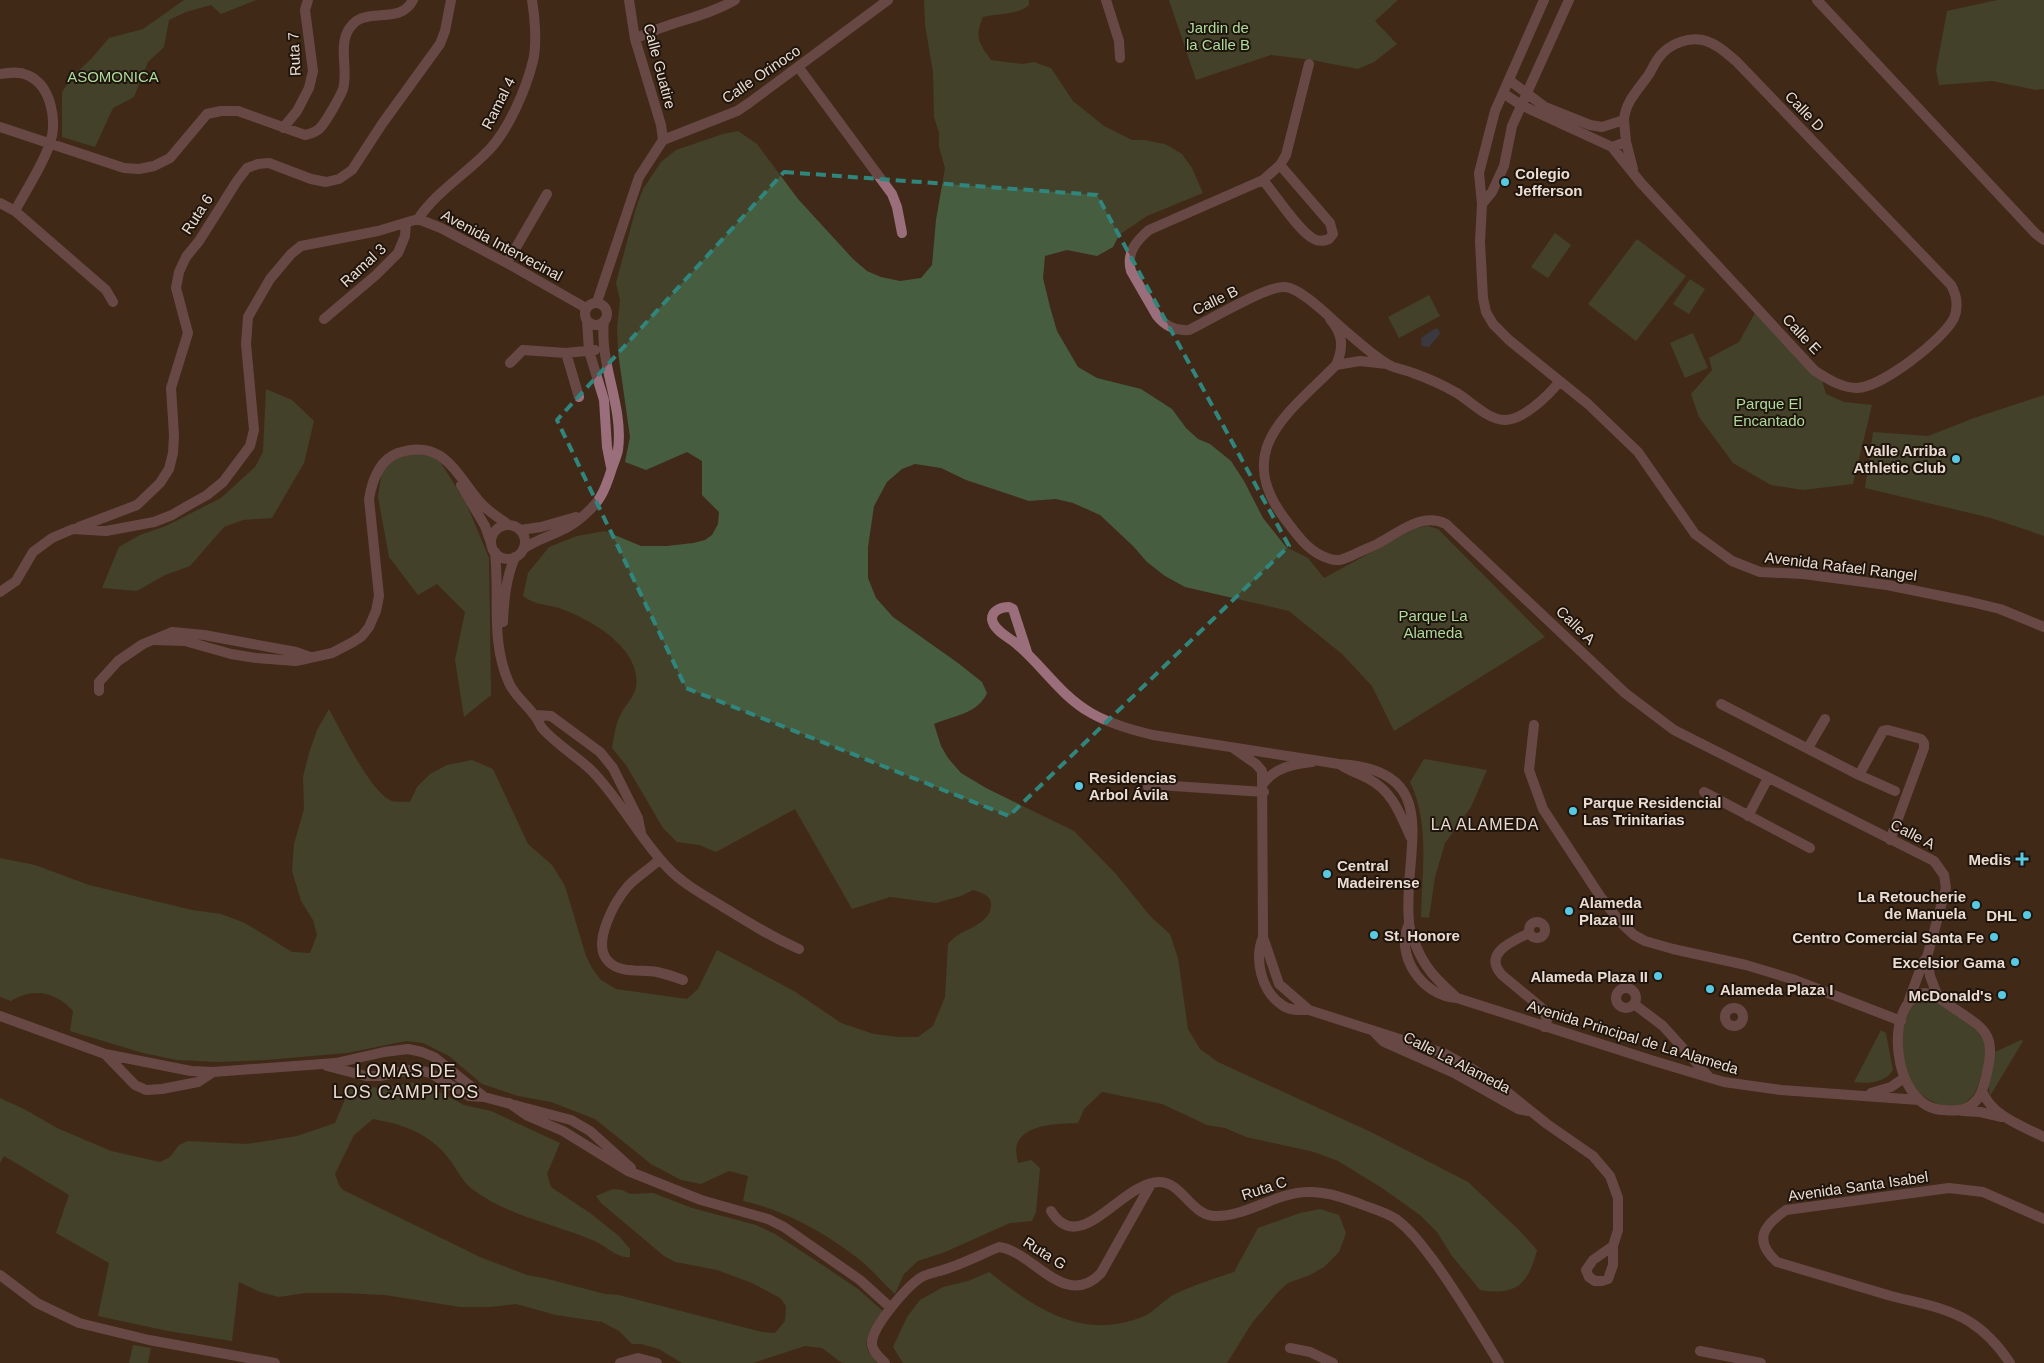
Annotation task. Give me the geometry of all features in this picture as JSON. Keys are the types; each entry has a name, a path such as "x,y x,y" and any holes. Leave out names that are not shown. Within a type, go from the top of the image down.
{"street":[{"name":"Ruta 7","path":"283,128 297,111 309,88 313,71 305,10 308,0"},
{"path":"0,127 124,168 139,169 154,166 170,158 208,114 221,110 238,110 305,135 314,133 321,127 343,89 346,35 355,22 367,15 395,14 406,10 413,0"},
{"name":"Ruta 6","path":"73,529 137,505 160,483 169,469 174,435 171,388 188,333 176,288 179,272 236,181 247,168 269,162 311,179 326,182 339,179 352,170 382,124 440,44 445,31 451,0"},
{"name":"Ramal 4","path":"418,219 428,204 490,150 503,132 525,86 533,59 532,0"},
{"name":"Calle Guatire","path":"630,0 635,38 661,125 663,140"},
{"path":"635,38 654,29 716,9 734,0"},
{"name":"Calle Orinoco","path":"663,140 737,111 799,68 888,0"},
{"path":"1106,0 1119,41 1120,58"},
{"name":"Avenida Rafael Rangel","path":"1544,0 1494,111 1480,173 1482,204 1480,242 1486,312 1493,324 1558,382 1588,404 1638,452 1695,534 1732,561 1760,572 1803,574 1887,584 2000,609 2044,627"},
{"path":"1482,204 1492,192 1499,178 1504,166 1512,126 1569,0"},
{"path":"1817,0 2036,234 2044,240"},
{"name":"Calle D","path":"1626,142 1624,110 1657,60 1675,44 1687,40 1710,42 1736,61 1951,285 1956,294 1957,303"},
{"name":"Calle B","path":"1309,64 1286,155 1280,165 1263,180 1149,230 1136,241 1129,264 1131,271 1163,323 1182,330 1194,327 1263,293 1283,286 1302,293 1330,319 1391,365 1448,389 1492,417 1503,420 1512,419 1522,414 1551,392 1558,382"},
{"path":"799,68 892,194 897,207 902,233"},
{"path":"0,74 14,72 28,75 44,89 51,105 53,120 50,144 15,211"},
{"path":"1509,80 1545,107 1590,126 1602,127 1624,120"},
{"path":"1503,93 1521,105 1612,147 1626,142"},
{"path":"597,302 639,177 663,140"},
{"name":"Calle E","path":"1626,142 1633,168 1641,183"},
{"name":"Calle E","path":"1612,147 1641,183 1815,371 1846,387 1868,387 1904,366 1948,327 1956,312 1957,303"},
{"path":"1263,180 1302,230 1311,238 1321,241 1329,239 1333,234 1330,223 1280,165"},
{"path":"1480,173 1482,180 1486,182 1499,178"},
{"path":"507,263 547,194"},
{"path":"0,202 15,211 106,290 113,302"},
{"name":"Avenida Intervecinal","path":"0,592 16,581 33,552 52,538 73,529 106,531 154,522 172,515 207,495 223,482 250,446 254,430 254,414 247,362 246,330 248,317 270,279 291,254 301,246 378,231 418,219 441,228 586,308"},
{"name":"Ramal 3","path":"324,319 376,275 398,253 406,236 406,223"},
{"path":"498,652 503,637 506,585 509,570 515,557 523,549 541,538 572,525 584,515 602,496 618,452 618,413 603,350 604,321 607,315 606,308 597,302 592,303 586,308 585,315 589,351 604,400 612,468"},
{"path":"1330,319 1336,326 1342,341 1341,355 1336,365"},
{"path":"587,320 595,325 604,321"},
{"path":"510,363 523,350 566,353 603,350"},
{"path":"566,353 579,398"},
{"path":"1336,365 1360,361 1374,361 1391,365"},
{"name":"Calle A","path":"1336,365 1281,421 1271,436 1264,455 1263,473 1270,496 1304,544 1313,552 1322,556 1341,560 1378,544 1414,523 1431,520 1446,524 1611,680 1650,714 1674,730 1934,861 1944,875 1946,888 1927,957 1923,962 1909,1000"},
{"path":"606,426 612,429 618,425"},
{"path":"154,640 185,641 238,655 296,661 332,653 362,636 369,627 376,611 379,586 369,499 371,488 380,467 396,454 420,448 440,456 455,470 480,502 509,525 520,530 547,526 584,515"},
{"path":"455,470 466,494 485,526 493,547 504,558 515,557"},
{"path":"509,525 494,532 493,547 497,574 496,637 498,652 510,684 520,700 535,715 542,727 591,770 611,793 658,857 680,879 780,941 799,949"},
{"path":"520,530 524,538 523,549"},
{"path":"99,691 99,682 118,661 143,644 172,632 185,632 242,642 296,652 310,657"},
{"path":"238,655 242,642"},
{"name":"Avenida Principal de La Alameda","path":"1027,652 1060,690 1091,713 1139,732 1325,760 1339,764 1376,783 1389,794 1411,839"},
{"path":"1720,704 1859,775 1895,791"},
{"path":"535,715 551,716 590,744 613,768 638,818 641,834"},
{"path":"1808,748 1825,719"},
{"path":"1534,725 1529,770 1543,809 1600,896 1620,922 1634,935 1645,941 1673,950 1746,964 1792,979 1901,1021"},
{"path":"1859,775 1883,731 1888,730 1921,739 1924,743 1924,748 1890,840"},
{"name":"Calle La Alameda","path":"1230,746 1256,764 1262,772 1263,937 1280,984 1309,1010"},
{"path":"591,770 604,758"},
{"path":"1148,787 1158,785 1263,788 1268,776 1276,770 1297,764 1325,760"},
{"name":"Avenida Principal de La Alameda","path":"1339,764 1362,765 1386,773 1398,784 1409,801 1413,827 1411,839 1409,924 1421,960 1428,971 1457,998"},
{"path":"1748,816 1768,778"},
{"path":"1389,794 1398,784"},
{"path":"1704,792 1810,848"},
{"path":"658,857 640,869 639,876 628,886 608,918 603,950 609,962 625,970 657,972 683,980"},
{"name":"Avenida Principal de La Alameda","path":"1409,924 1405,931 1406,954 1424,984 1434,993 1447,998 1457,998 1710,1078 1766,1088 1919,1100"},
{"path":"1529,933 1502,947 1498,953 1496,965 1502,975 1543,1009 1547,1020 1544,1027"},
{"name":"Calle La Alameda","path":"1263,937 1259,946 1262,980 1268,990 1282,1005 1292,1010 1309,1010 1442,1053 1460,1062 1507,1092 1531,1112 1593,1156 1610,1176 1615,1186 1620,1208 1618,1230 1613,1246"},
{"name":"Calle A","path":"1927,957 1930,976 1938,997"},
{"path":"1417,973 1428,971"},
{"path":"1268,990 1280,984"},
{"path":"1960,1110 1973,1104 1982,1091 1990,1056 1988,1039 1976,1023 1938,997 1925,993 1917,995 1909,1000 1901,1021 1898,1046 1904,1078 1914,1095 1919,1100 1941,1110 1980,1112 2008,1119"},
{"path":"1634,1004 1663,1026 1710,1078"},
{"path":"0,1016 105,1054 191,1071 213,1072 336,1063 400,1049 422,1052 442,1063 484,1096"},
{"name":"Calle La Alameda","path":"1374,1032 1384,1042 1454,1073 1518,1109 1531,1112"},
{"path":"105,1054 123,1075 135,1085 146,1090 189,1085 198,1082 213,1072"},
{"path":"369,1076 366,1063 372,1054"},
{"path":"123,1075 133,1059"},
{"path":"1454,1073 1460,1062"},
{"path":"322,1064 334,1069 369,1076 419,1070 430,1073 469,1096 484,1096 571,1120 590,1131 638,1173"},
{"path":"189,1085 191,1071"},
{"name":"Avenida Principal de La Alameda","path":"1863,1095 1883,1090 1904,1078"},
{"path":"1982,1091 1988,1103 2008,1119 2044,1137"},
{"path":"509,1103 528,1116 563,1131 619,1166 701,1200 768,1219 784,1227 860,1280 891,1308"},
{"name":"Ruta C","path":"1150,1184 1159,1182 1172,1185 1197,1209 1213,1216 1231,1215 1289,1194 1308,1192 1333,1194 1394,1218 1415,1235 1454,1289 1499,1363"},
{"path":"1051,1211 1057,1220 1065,1226 1074,1228 1097,1218 1130,1192 1150,1184"},
{"name":"Ruta G","path":"885,1363 874,1350 872,1343 873,1335 891,1308 922,1277 932,1272 947,1269 999,1247 1007,1248 1016,1253 1058,1280 1078,1286 1087,1283 1096,1279 1101,1273 1150,1184"},
{"name":"Avenida Santa Isabel","path":"2010,1363 1989,1337 1972,1322 1958,1315 1777,1262 1769,1255 1764,1246 1764,1234 1767,1226 1786,1210 1949,1188 1983,1192 2044,1219"},
{"path":"0,1276 37,1303 78,1323 149,1340 275,1363"},
{"path":"1290,1348 1310,1352 1333,1363"},
{"path":"1700,1351 1761,1363"},
{"path":"620,1363 638,1358 657,1363"}],"highlighted area":[{"path":"784,172 1097,195 1289,546 1009,816 686,688 557,420"}],"green space":[{"name":"ASOMONICA","path":"184,0 256,0 221,14 211,5 186,12 169,20 164,47 148,62 134,97 113,108 95,147 62,137 62,92 73,76 109,38 143,29"},
{"name":"Parque La Alameda","path":"924,0 1029,0 1029,5 1019,11 983,17 978,35 983,49 991,60 1023,64 1034,62 1051,68 1073,101 1104,126 1132,140 1165,144 1182,154 1192,168 1203,193 1147,216 1119,235 1113,247 1097,256 1067,250 1045,256 1043,278 1057,331 1078,367 1097,378 1141,389 1172,409 1186,428 1198,439 1210,444 1231,461 1244,481 1263,518 1286,547 1308,558 1324,578 1416,528 1428,526 1438,529 1545,637 1394,731 1372,686 1342,654 1289,611 1185,587 1165,576 1147,562 1100,515 1073,503 1056,499 1029,501 966,480 941,468 915,464 902,469 887,482 874,506 868,547 868,578 876,598 893,617 982,682 987,693 983,700 971,710 934,724 941,746 948,758 961,773 986,788 1074,831 1116,874 1151,917 1170,934 1178,958 1188,1029 1200,1049 1218,1062 1373,1133 1468,1182 1520,1231 1537,1250 1525,1280 1511,1289 1503,1291 1480,1290 1452,1256 1437,1232 1420,1215 1382,1188 1338,1161 1314,1152 1246,1137 1225,1128 1207,1125 1162,1104 1102,1092 1084,1109 1078,1123 1035,1128 1021,1137 1017,1144 1018,1163 1031,1160 1040,1168 1036,1212 1032,1221 1010,1223 945,1252 918,1261 904,1274 895,1294 861,1261 817,1231 788,1216 743,1201 748,1176 729,1171 701,1184 681,1180 651,1164 595,1119 551,1102 518,1096 482,1084 449,1056 423,1043 406,1041 347,1053 266,1060 218,1062 177,1060 143,1053 70,1031 73,1011 59,999 52,996 36,993 11,1001 0,997 0,858 35,865 89,885 192,910 221,914 245,923 292,952 310,953 317,935 313,920 301,901 292,871 294,844 304,809 303,777 309,753 317,730 329,709 365,773 382,794 392,801 410,802 417,787 430,774 447,765 472,760 493,769 528,844 552,865 565,886 586,956 592,968 601,980 616,989 687,999 698,989 717,950 794,991 841,1023 874,1034 898,1037 918,1037 933,1026 945,997 948,944 960,934 985,919 991,906 990,899 983,893 973,890 961,896 936,903 890,897 852,909 795,809 716,852 699,845 677,842 663,828 626,765 612,748 618,721 636,687 636,673 631,660 611,637 599,628 571,613 559,608 536,603 523,596 528,573 549,547 577,536 605,531 641,546 667,546 705,540 712,535 718,524 719,512 702,495 702,461 687,452 646,470 625,462 630,437 618,352 617,328 620,300 616,283 643,189 661,162 676,150 723,134 738,131 757,144 798,199 853,259 867,271 881,277 900,281 921,278 932,265 936,220 945,168 939,147 939,133 934,117 933,72 925,25"},
{"name":"Jardin de la Calle B","path":"1169,0 1398,0 1375,21 1397,44 1374,62 1358,69 1312,60 1271,55 1196,80"},
{"path":"1997,0 2044,0 2044,89 2036,90 1992,81 1939,85 1936,70 1947,11"},
{"path":"1555,233 1571,245 1548,278 1531,267"},
{"path":"1637,239 1686,276 1636,341 1588,304"},
{"path":"1690,279 1705,289 1689,314 1673,304"},
{"path":"1429,295 1440,316 1399,338 1388,317"},
{"name":"Parque El Encantado","path":"1755,313 1822,380 1826,394 1844,402 1872,405 1853,484 1803,490 1771,485 1733,463 1699,417 1691,394 1712,370 1709,358 1739,342"},
{"path":"1693,333 1708,368 1685,378 1670,343"},
{"path":"266,389 292,400 314,421 304,463 272,518 243,520 224,527 190,566 165,575 137,591 102,588 119,547 140,535 166,526 221,498 255,467 263,452"},
{"name":"Valle Arriba Athletic Club","path":"2044,395 2044,536 1991,518 1865,488 1873,432 1928,436 1974,418"},
{"path":"414,452 429,453 440,461 467,505 489,558 491,695 464,717 455,660 465,612 437,584 418,595 389,557 378,497 382,470 394,458"},
{"path":"1424,759 1487,770 1471,807 1445,843 1435,877 1429,918 1421,917 1423,831 1416,798 1410,782"},
{"path":"1922,996 1937,1000 1948,1007 1972,1026 1986,1042 1986,1060 1974,1094 1969,1100 1958,1105 1941,1105 1932,1102 1912,1085 1908,1078 1902,1038 1905,1021 1913,1000"},
{"path":"1881,1030 1886,1033 1893,1070 1886,1078 1876,1082 1854,1082"},
{"path":"2021,1040 2023,1041 1990,1096 1988,1083 1995,1052"},
{"path":"422,1083 464,1105 491,1111 560,1143 547,1174 551,1187 590,1213 619,1236 630,1249 630,1257 620,1256 597,1242 500,1206 472,1189 442,1150 434,1143 405,1127 384,1121 373,1119 354,1135 335,1174 343,1190 480,1257 527,1275 605,1294 619,1295 762,1332 775,1333 785,1321 786,1306 780,1298 752,1283 717,1270 675,1262 664,1256 601,1203 596,1196 613,1189 622,1190 630,1194 653,1193 692,1208 756,1225 775,1234 858,1289 884,1312 866,1343 868,1351 877,1363 842,1363 822,1348 805,1346 753,1363 682,1363 659,1349 641,1344 632,1344 619,1331 602,1322 556,1315 516,1304 490,1307 460,1307 385,1295 344,1293 305,1293 279,1297 260,1292 239,1282 232,1341 168,1331 98,1316 109,1263 56,1233 69,1195 4,1156 0,1163 0,1098 57,1128 111,1151 160,1162 170,1157 179,1145 188,1141 247,1144 297,1136 335,1123 351,1085 382,1088"},
{"path":"1320,1209 1339,1215 1346,1233 1339,1252 1324,1267 1310,1275 1288,1283 1278,1292 1252,1323 1227,1363 903,1363 893,1347 907,1317 920,1300 943,1287 968,1281 989,1272 1024,1298 1060,1317 1079,1323 1099,1325 1120,1323 1142,1317 1173,1295 1234,1272 1258,1228 1300,1213"},
{"path":"133,1345 151,1348 148,1363 129,1363"}],"water":[{"path":"1436,328 1440,334 1429,347 1422,346 1421,338"}],"place":[{"name":"Colegio Jefferson","path":"1505,182"},
{"name":"Valle Arriba Athletic Club","path":"1956,459"},
{"name":"Residencias Arbol Ávila","path":"1079,786"},
{"name":"Parque Residencial Las Trinitarias","path":"1573,811"},
{"name":"Medis","path":"2022,859"},
{"name":"Central Madeirense","path":"1327,874"},
{"name":"La Retoucherie de Manuela","path":"1976,905"},
{"name":"Alameda Plaza III","path":"1569,911"},
{"name":"DHL","path":"2027,915"},
{"name":"St. Honore","path":"1374,935"},
{"name":"Centro Comercial Santa Fe","path":"1994,937"},
{"name":"Excelsior Gama","path":"2015,962"},
{"name":"Alameda Plaza II","path":"1658,976"},
{"name":"Alameda Plaza I","path":"1710,989"},
{"name":"McDonald's","path":"2002,995"}],"district":[{"name":"LA ALAMEDA","path":"1485,824"},
{"name":"LOMAS DE LOS CAMPITOS","path":"406,1081"}]}
